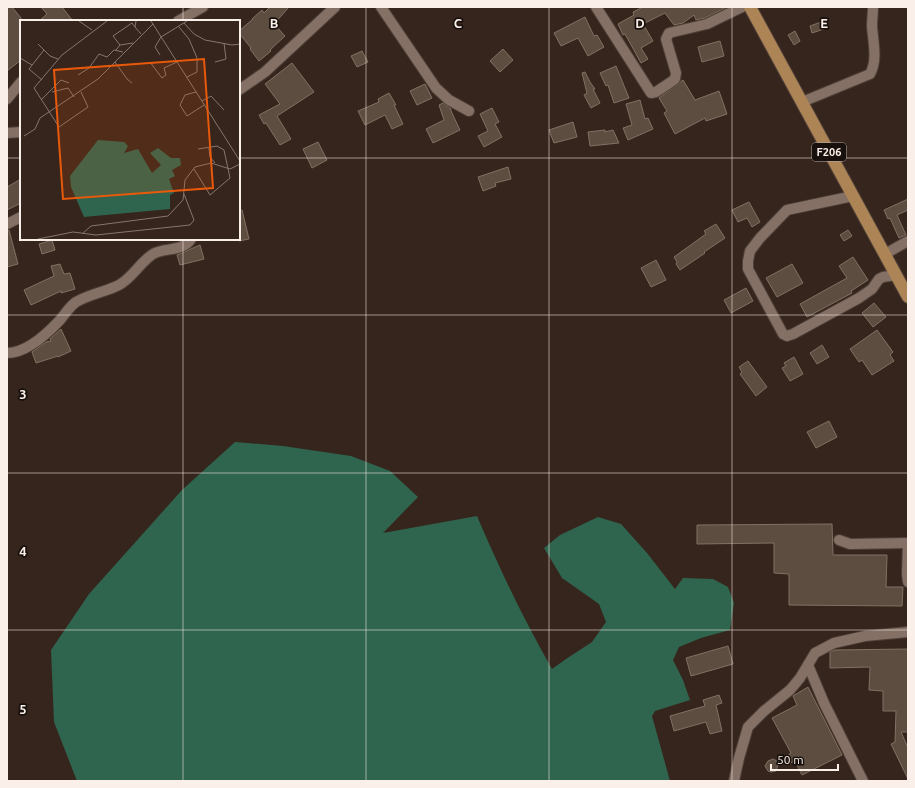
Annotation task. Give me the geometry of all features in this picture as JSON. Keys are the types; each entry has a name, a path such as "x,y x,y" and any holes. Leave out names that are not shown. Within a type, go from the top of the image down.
{"main road":[{"name":"F206","path":"750,7 908,297"}],"street":[{"path":"180,20 203,7"},
{"path":"240,89 265,72 335,7"},
{"path":"381,7 436,88 450,100 469,111"},
{"path":"596,7 651,93 656,92 675,79 676,73 666,39 669,33 707,24 742,7"},
{"path":"802,102 870,74 874,68 872,26 873,7"},
{"path":"7,99 20,83"},
{"path":"7,133 20,132"},
{"path":"853,196 787,210 760,238 750,251 748,270 783,334 787,336 859,298 872,289 880,278 896,275"},
{"path":"7,224 20,218"},
{"path":"7,352 14,353 29,347 59,321 74,303 83,298 119,285 130,277 154,254 185,245 190,240"},
{"path":"885,254 908,241"},
{"path":"839,540 850,544 908,543 908,582"},
{"path":"734,781 748,728 790,690 800,678 815,653 834,643 865,636 908,632"},
{"path":"808,665 824,703 863,781"}],"green space":[{"path":"235,442 283,446 351,456 390,471 418,497 383,533 477,516 512,594 552,669 592,642 606,622 599,604 562,578 544,548 560,535 598,517 621,524 647,553 675,589 683,578 713,579 728,587 734,603 730,630 701,638 679,647 673,660 683,680 690,700 655,711 652,716 670,781 77,781 54,722 51,650 89,594 182,490"}],"building":[{"path":"7,7 12,7 21,18 20,61 7,71"},
{"path":"41,7 62,7 72,20 40,20 47,14"},
{"path":"270,7 289,7 274,24 285,36 259,61 240,34 240,30 262,10 264,13"},
{"path":"643,7 727,7 705,18 696,20 694,15 683,23 674,25 665,13 643,24 653,41 641,48 648,59 641,63 625,34 623,35 618,24 634,15 633,12"},
{"path":"585,17 594,36 597,35 604,47 588,56 578,38 561,46 554,33"},
{"path":"821,22 824,29 812,33 810,26"},
{"path":"795,31 800,41 794,45 788,35"},
{"path":"720,41 724,56 702,62 698,47"},
{"path":"503,49 513,60 500,72 490,61"},
{"path":"362,51 368,62 357,67 351,56"},
{"path":"292,63 314,92 277,116 291,139 280,145 259,115 280,104 265,84"},
{"path":"616,66 629,98 614,103 608,85 606,86 600,73"},
{"path":"585,72 595,89 593,89 600,103 591,108 584,95 587,93 582,73"},
{"path":"683,80 695,100 719,91 727,114 706,121 705,118 675,134 664,113 667,111 659,98"},
{"path":"425,84 432,98 417,105 410,91"},
{"path":"389,93 396,105 394,105 403,124 392,129 385,115 365,125 358,111 379,102 378,99"},
{"path":"640,100 645,119 648,118 653,129 628,140 623,128 632,125 626,104"},
{"path":"443,103 451,109 460,130 433,143 426,129 444,120 439,105"},
{"path":"492,108 499,122 495,124 502,137 484,147 478,136 488,131 480,114"},
{"path":"573,122 577,137 554,143 549,130"},
{"path":"605,130 605,132 613,130 619,143 590,146 588,132"},
{"path":"318,142 327,160 312,168 303,149"},
{"path":"508,167 511,179 495,183 496,186 483,191 478,177"},
{"path":"20,180 20,204 7,210 7,187"},
{"path":"908,199 908,210 897,215 906,235 899,238 890,218 888,219 884,210"},
{"path":"749,202 760,222 752,227 747,218 738,222 732,210"},
{"path":"242,210 249,239 239,241 240,240 240,211"},
{"path":"716,224 725,238 680,270 674,257 706,234 704,231"},
{"path":"7,230 9,230 18,264 7,267"},
{"path":"848,230 852,236 844,241 840,235"},
{"path":"52,240 55,250 42,254 39,244"},
{"path":"200,245 204,259 180,265 177,255"},
{"path":"853,257 868,280 851,291 852,293 807,317 800,304 847,278 839,266"},
{"path":"656,260 666,280 651,287 641,268"},
{"path":"60,264 64,274 70,273 75,289 61,293 61,291 31,305 24,290 54,276 51,266"},
{"path":"792,264 803,283 777,297 766,278"},
{"path":"746,288 753,301 731,313 724,300"},
{"path":"874,303 886,317 873,327 862,313"},
{"path":"61,329 71,351 58,357 36,363 32,352 46,342 51,341 50,339"},
{"path":"877,330 893,352 890,355 894,361 872,375 862,360 859,362 850,349"},
{"path":"822,345 829,357 817,364 810,353"},
{"path":"794,357 803,374 790,381 782,368 786,366 784,363"},
{"path":"748,361 767,387 756,396 740,374 742,372 739,367"},
{"path":"829,421 837,437 816,448 807,432"},
{"path":"832,524 833,555 887,555 886,587 903,587 902,606 789,605 789,574 774,573 774,543 697,544 697,525"},
{"path":"728,646 733,664 691,676 686,658"},
{"path":"908,649 908,732 901,732 908,748 908,779 891,744 895,742 896,711 883,711 883,691 869,690 870,667 830,668 830,652 835,650"},
{"path":"808,687 842,755 802,775 795,761 790,763 784,761 791,753 772,718 797,705 793,696"},
{"path":"719,695 722,703 716,705 722,731 710,734 706,722 674,731 670,716 705,706 703,700"},
{"path":"773,759 779,762 776,771 771,772 768,771 765,766 768,761"}]}
